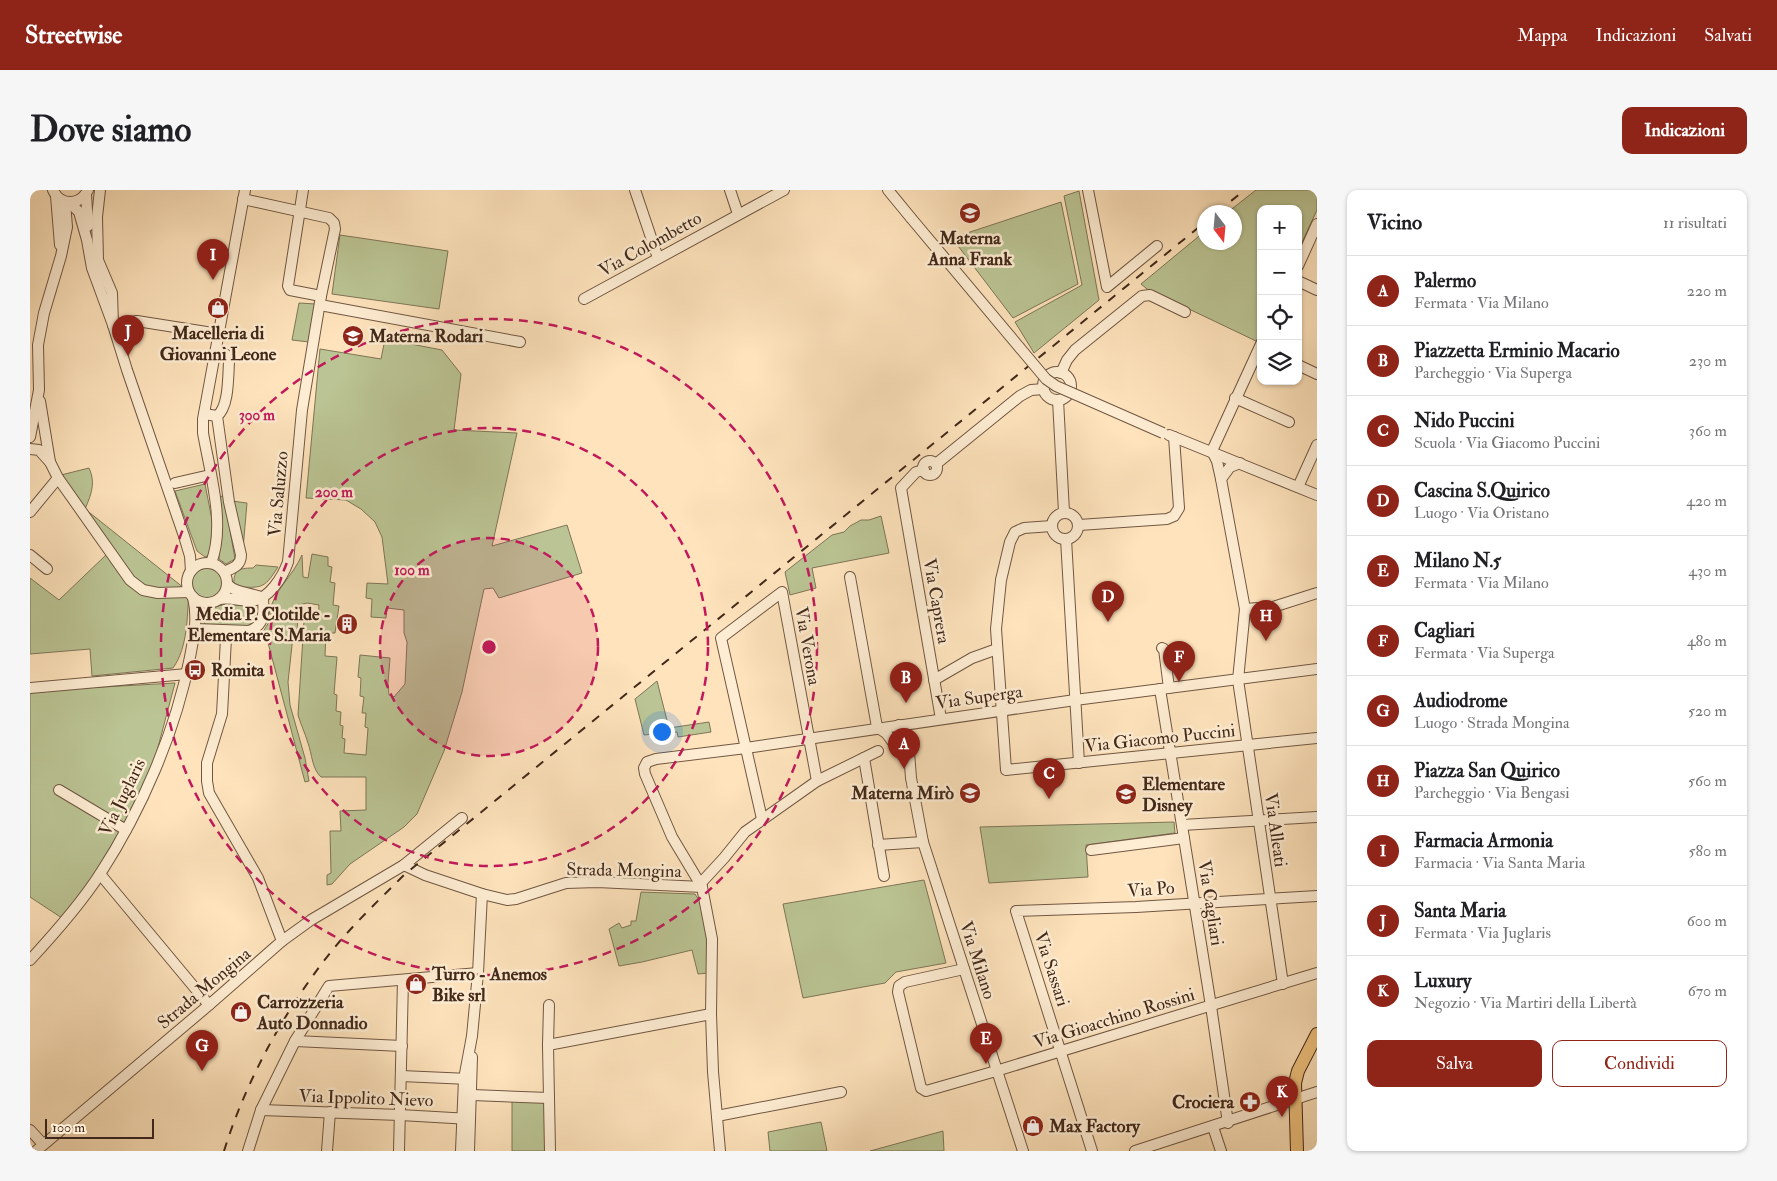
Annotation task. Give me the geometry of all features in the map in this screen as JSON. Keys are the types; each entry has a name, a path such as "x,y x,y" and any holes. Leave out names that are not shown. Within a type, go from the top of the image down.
{"main road":[{"path":"1296,1151 1294,1083 1317,1034"}],"street":[{"path":"100,190 97,217 98,260 112,293 113,325"},
{"path":"303,190 288,286 290,290 320,300 520,342"},
{"path":"635,190 658,258"},
{"path":"730,190 738,214"},
{"name":"Via Colombetto","path":"584,299 784,190"},
{"path":"888,190 1046,379 1056,386 1174,437 1317,495"},
{"path":"1088,190 1107,287 1157,246"},
{"path":"87,192 87,240"},
{"path":"61,198 80,200 87,192"},
{"path":"209,563 216,550 219,528 203,433 204,414 244,195"},
{"name":"Via Saluzzo","path":"244,195 299,212 329,218 334,223 302,410 288,562 286,570 277,583 262,598"},
{"path":"61,198 79,212 92,268 113,325 190,556 191,571 187,582 191,594 198,600 214,601 228,598 252,601 262,598"},
{"path":"50,462 39,390 38,345 44,313 61,256 61,198"},
{"path":"1302,257 1317,224"},
{"path":"1302,283 1317,290"},
{"path":"1061,373 1073,353 1142,296 1152,296 1186,312"},
{"path":"113,325 137,321 219,334"},
{"path":"204,414 217,416 222,412 225,404 228,356 225,353 215,352"},
{"path":"1212,451 1257,352"},
{"path":"1302,367 1317,374"},
{"path":"1054,373 1061,373 1069,380 1070,390 1067,396 1058,400 1048,396 1044,389 1044,382 1048,376 1054,373"},
{"name":"Via Caprera","path":"941,719 901,488 916,472 924,470 924,466 928,462 936,464 1020,396 1031,390 1044,389"},
{"path":"31,435 39,390"},
{"path":"1235,398 1290,422"},
{"path":"1058,400 1064,512"},
{"path":"217,416 225,476 241,559 238,565 224,572"},
{"path":"31,435 38,432 46,438"},
{"path":"1079,525 1171,518 1177,513 1179,508 1174,437"},
{"path":"1298,487 1317,446"},
{"path":"1176,464 1179,456 1184,451 1193,447 1201,447"},
{"path":"30,449 39,450 50,462 58,478 130,580 143,590 158,593 191,594"},
{"name":"Via Alleati","path":"1212,451 1217,461 1221,479 1244,609 1238,680 1283,984"},
{"path":"1221,479 1230,467 1240,463"},
{"path":"175,483 225,476"},
{"path":"30,512 58,478"},
{"path":"1064,512 1073,514 1079,525 1076,534 1066,539 1056,536 1052,526 1055,517 1064,512"},
{"path":"1002,710 996,629 1001,580 1012,536 1018,529 1052,526"},
{"path":"184,536 209,563"},
{"path":"1066,539 1079,763"},
{"path":"30,555 47,569"},
{"path":"191,571 200,564 209,563 216,565 224,572 228,585 237,592 252,593 262,598"},
{"path":"850,577 877,728 886,733 904,757"},
{"path":"214,601 226,591 228,585"},
{"name":"Via Verona","path":"746,748 721,638 782,592 817,781"},
{"path":"1244,609 1273,607 1317,593"},
{"name":"Via Juglaris","path":"30,960 65,920 100,874 126,830 152,777 178,709 187,674 196,627 196,611 191,594"},
{"path":"196,627 229,631 249,631 256,628 262,620 262,598"},
{"name":"Via Juglaris","path":"196,627 214,601"},
{"path":"229,631 226,638 222,714 207,763 209,793 258,878 282,941"},
{"name":"Via Cagliari","path":"1162,648 1164,649 1170,754 1228,1122"},
{"path":"934,680 972,658 997,649"},
{"name":"Via Superga","path":"701,886 672,837 645,774 644,768 647,762 656,759 746,748 1002,710 1317,669"},
{"path":"30,688 187,674"},
{"name":"Via Giacomo Puccini","path":"1002,710 1006,770 1317,738"},
{"path":"906,742 908,730 914,723"},
{"name":"Via Milano","path":"895,725 906,742 909,752 911,778 923,842 1023,1151"},
{"name":"Via Milano","path":"895,725 911,778"},
{"path":"746,748 762,820"},
{"path":"720,1151 713,1072 711,1014 712,940 701,886 745,832 817,781 878,751"},
{"path":"864,758 884,876"},
{"path":"59,790 126,830"},
{"path":"1182,826 1317,817"},
{"name":"Strada Mongina","path":"40,1148 282,941 312,920 404,865 462,818"},
{"path":"1091,850 1184,838"},
{"path":"878,846 923,842"},
{"name":"Strada Mongina","path":"404,865 425,875 482,894 507,900 516,899 566,883 701,886"},
{"path":"100,874 209,1005"},
{"path":"469,1151 466,1119 468,1079 478,973 482,894"},
{"name":"Via Po","path":"1016,911 1136,907 1317,896"},
{"name":"Via Sassari","path":"1016,911 1092,1151"},
{"name":"Via Gioacchino Rossini","path":"964,969 905,982 900,986 898,992 921,1088 926,1091 1061,1052 1317,973"},
{"path":"248,1151 261,1110 295,1041 329,986 478,973"},
{"path":"399,1151 404,980"},
{"path":"549,1005 550,1151"},
{"path":"548,1045 711,1014"},
{"path":"295,1041 402,1046"},
{"path":"401,1076 468,1079"},
{"path":"461,1151 472,1095 468,1079"},
{"path":"717,1116 841,1092"},
{"path":"1135,1151 1160,1147 1212,1127 1317,1092"},
{"path":"472,1095 549,1098"},
{"name":"Via Ippolito Nievo","path":"261,1110 466,1119"},
{"path":"327,1151 330,1112"},
{"path":"1212,1127 1221,1151"},
{"path":"30,1130 40,1148"}],"green space":[{"path":"1256,190 1317,190 1317,210 1302,242 1302,205 1257,205 1256,341 1147,289 1141,284 1197,238 1197,250 1242,250 1242,205 1237,205"},
{"path":"1079,191 1099,300 1034,353 1015,322 1082,285 1064,196"},
{"path":"1061,202 1078,284 1013,318 952,238"},
{"path":"340,235 448,251 439,309 332,294"},
{"path":"299,303 316,304 309,342 292,340"},
{"path":"385,339 442,350 461,374 454,430 517,433 492,546 567,525 582,573 499,598 493,588 484,589 462,692 444,751 417,814 404,827 350,864 332,884 327,885 327,875 331,873 330,831 341,831 340,811 366,810 366,777 321,777 314,766 298,715 304,621 318,621 319,605 307,603 299,605 281,615 269,614 275,598 302,555 303,577 308,578 312,554 328,557 328,566 332,567 330,582 335,583 333,605 339,606 335,633 326,633 325,656 337,657 334,694 337,695 336,711 341,712 340,725 343,726 342,738 345,739 344,753 366,755 368,728 365,727 366,713 362,713 364,697 360,696 361,678 358,677 360,655 390,658 389,695 394,697 405,684 407,642 404,633 404,610 387,608 386,618 371,617 372,599 366,598 367,583 388,584 382,537 375,522 361,509 346,500 306,498 320,349 381,359"},
{"path":"89,468 92,484 91,494 85,509 189,592 182,651 173,668 92,676 90,649 30,654 30,578 59,600 107,554 57,476"},
{"path":"205,484 213,525 211,554 205,557 197,551 175,491"},
{"path":"224,496 235,559 226,564 219,559 216,497"},
{"path":"232,501 247,503 243,549"},
{"path":"881,516 889,553 812,568 816,588 790,595 785,572 832,535 844,532 861,520 869,520"},
{"path":"256,565 278,567 265,584 256,587 234,587 234,577 237,572 253,568"},
{"path":"207,568 217,573 222,583 217,593 207,598 197,593 192,583 197,573"},
{"path":"226,604 251,606 255,610 256,620 247,628 204,625 206,612 211,608"},
{"path":"297,615 297,635 293,636 288,682 290,705 305,758 309,781 305,782 267,639 255,639 263,632 269,622 285,621"},
{"path":"657,681 669,728 709,722 711,732 678,737 677,732 644,735 635,699"},
{"path":"175,683 148,785 104,879 65,920 30,897 30,691"},
{"path":"1174,822 1175,833 1086,845 1088,877 989,883 980,827"},
{"path":"924,880 946,963 896,972 885,983 803,998 783,904"},
{"path":"641,892 695,894 700,902 707,937 708,973 698,974 692,950 619,966 609,929 619,923 622,928 631,925 631,921 636,921"},
{"path":"512,1100 546,1100 545,1151 512,1151"},
{"path":"821,1122 827,1151 770,1151 768,1132"},
{"path":"943,1131 944,1151 870,1151"}],"railway":[{"path":"1226,205 1245,190"},
{"path":"224,1151 245,1095 287,1014 304,988 340,941 404,875 1197,229"}],"place":[{"name":"Materna Anna Frank","path":"970,213"},
{"name":"Farmacia Armonia","path":"213,280"},
{"name":"Macelleria di Giovanni Leone","path":"218,308"},
{"name":"Materna Rodari","path":"353,336"},
{"name":"Santa Maria","path":"128,356"},
{"name":"Cascina S.Quirico","path":"1108,622"},
{"name":"Media P. Clotilde - Elementare S.Maria","path":"347,624"},
{"name":"Piazza San Quirico","path":"1266,641"},
{"name":"Romita","path":"195,670"},
{"name":"Cagliari","path":"1179,682"},
{"name":"Piazzetta Erminio Macario","path":"906,703"},
{"name":"Palermo","path":"904,769"},
{"name":"Materna Mirò","path":"970,793"},
{"name":"Elementare Disney","path":"1126,794"},
{"name":"Nido Puccini","path":"1049,799"},
{"name":"Turro - Anemos Bike srl","path":"416,984"},
{"name":"Carrozzeria Auto Donnadio","path":"241,1012"},
{"name":"Milano N.5","path":"986,1064"},
{"name":"Audiodrome","path":"202,1071"},
{"name":"Crociera","path":"1250,1102"},
{"name":"Luxury","path":"1282,1117"},
{"name":"Max Factory","path":"1033,1126"}]}
